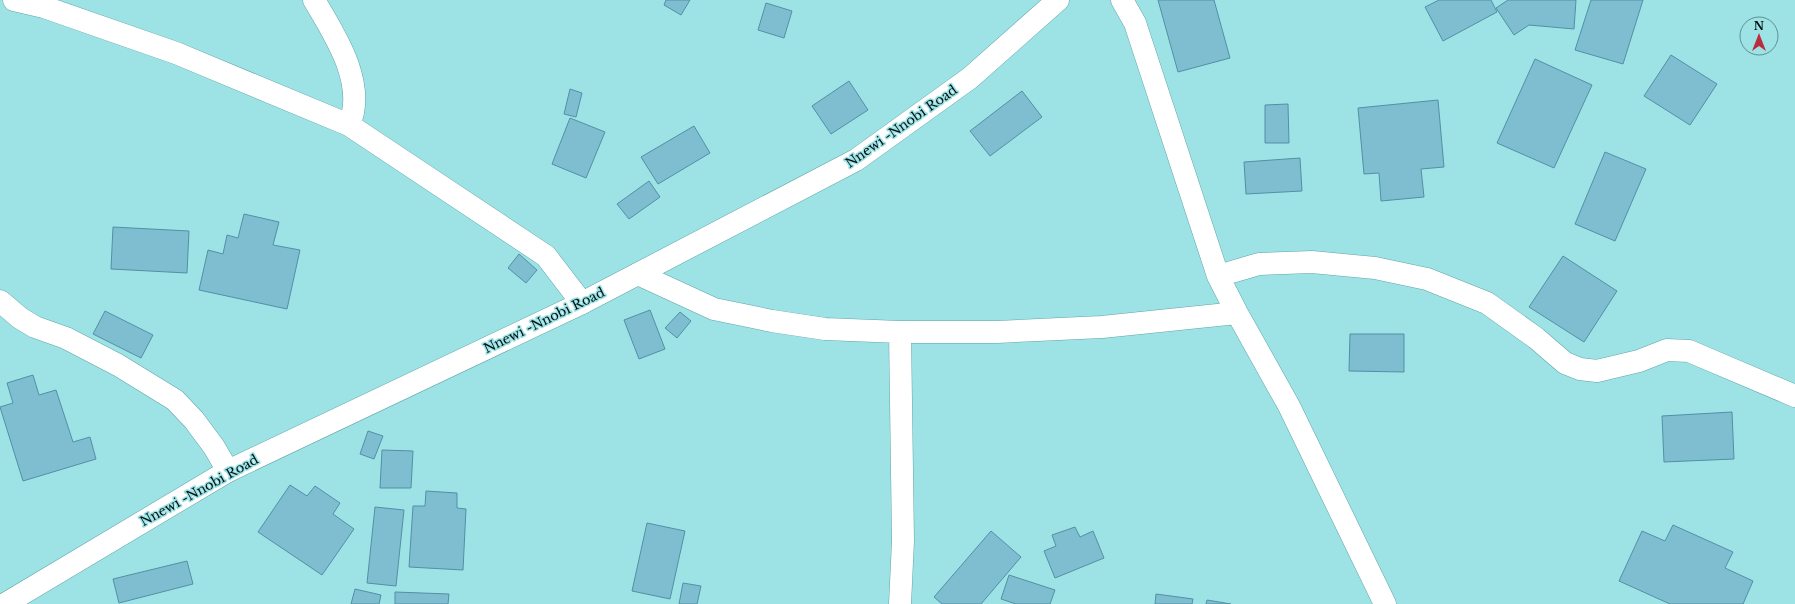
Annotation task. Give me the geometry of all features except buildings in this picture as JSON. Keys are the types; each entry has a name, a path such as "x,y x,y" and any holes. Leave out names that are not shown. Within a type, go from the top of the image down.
{"street":[{"path":"14,0 44,7 176,53 349,125 546,256 582,303"},
{"path":"314,0 330,26 350,71 355,91 354,114 349,125"},
{"name":"Nnewi -Nnobi Road","path":"5,604 228,471 582,303 856,160 970,78 1058,0"},
{"path":"1122,0 1135,24 1218,276 1289,406 1385,604"},
{"path":"1218,276 1259,264 1312,262 1375,268 1427,279 1487,303 1536,338 1565,363 1580,369 1597,371 1639,361 1668,350 1689,351 1795,396"},
{"path":"638,274 714,308 772,321 825,329 900,332 997,332 1087,327 1237,313"},
{"path":"0,301 20,318 30,324 66,338 118,364 175,400 194,420 214,447 228,471"},
{"path":"900,332 903,541 900,604"}]}
